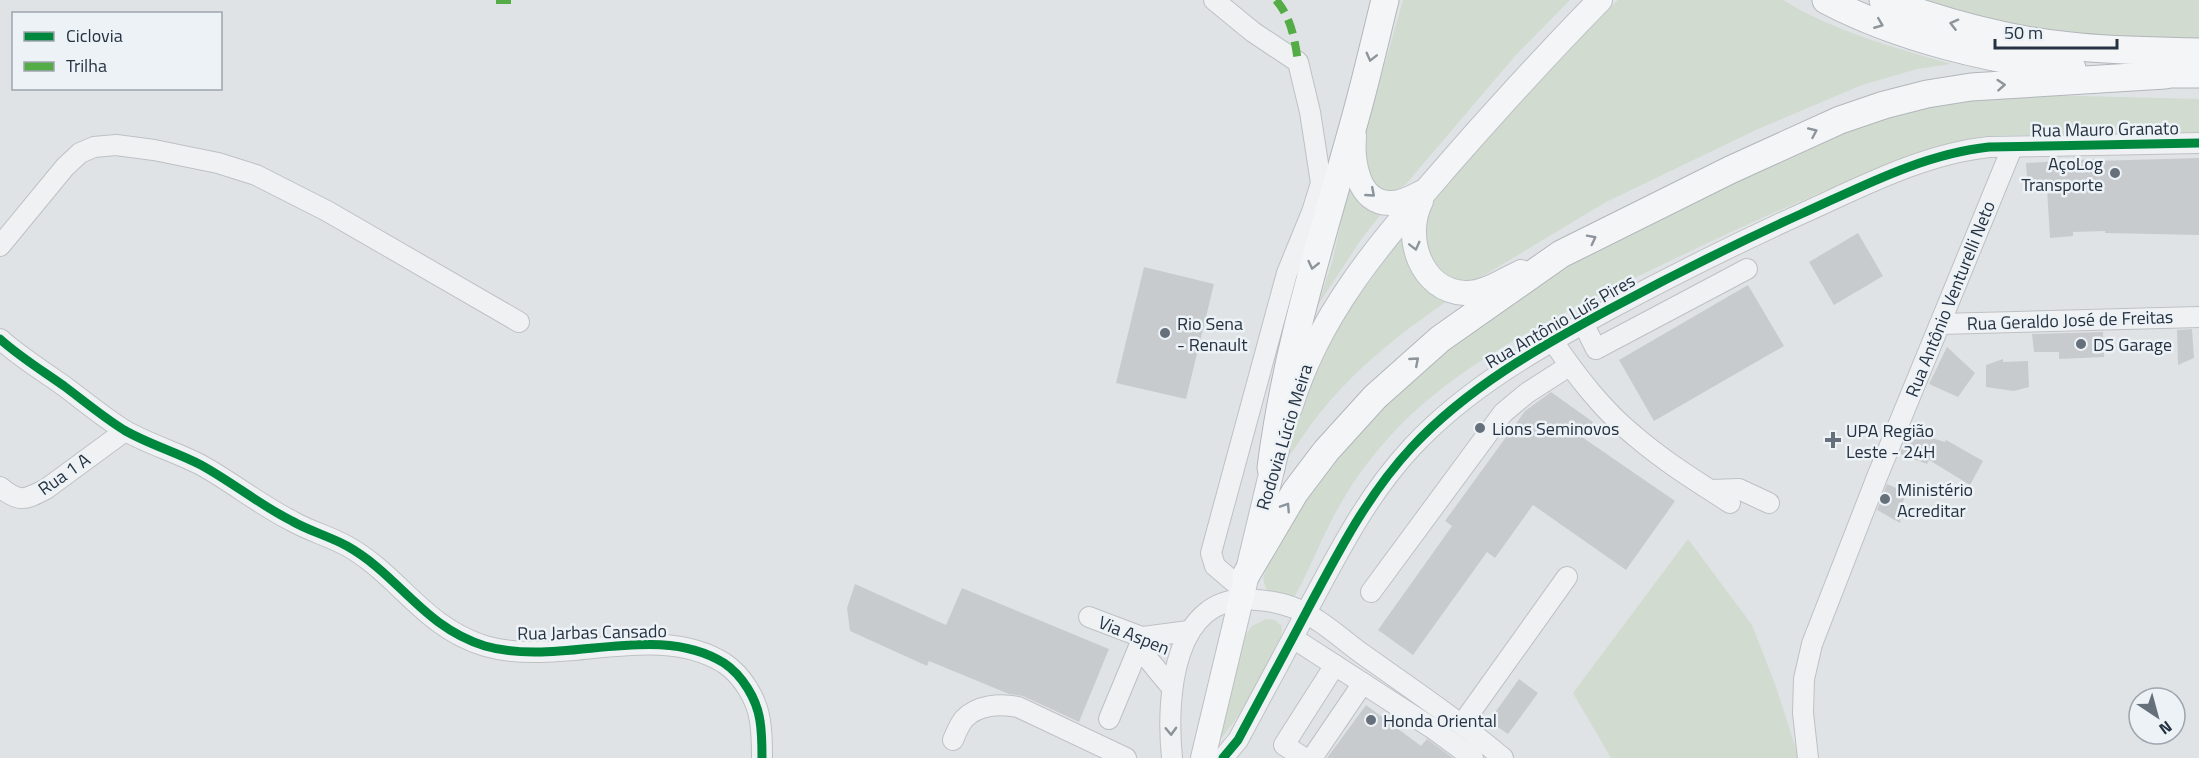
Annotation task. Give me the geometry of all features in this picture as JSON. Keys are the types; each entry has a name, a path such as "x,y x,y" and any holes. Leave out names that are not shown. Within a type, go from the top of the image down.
{"highway":[{"path":"1271,468 1289,362 1328,183 1355,120 1385,0"},
{"path":"1826,0 1885,26 2007,59 2046,66 2165,75"},
{"path":"1882,0 1932,18 1993,34 2069,46 2199,52"},
{"path":"1243,588 1295,492 1326,451 1375,397 1440,339 1561,254 1730,170 1840,120 1884,105 1927,94 1971,87 2199,74"}],"main road":[{"name":"Rodovia Lúcio Meira","path":"1203,758 1271,468 1308,357 1341,297 1361,268 1498,108 1600,0"},
{"path":"1355,120 1354,165 1368,192 1375,199 1392,203 1405,201 1426,191"},
{"path":"1426,191 1413,220 1414,246 1419,260 1439,285 1463,293 1475,292 1561,254"}],"street":[{"path":"1214,0 1253,32 1298,62 1328,183 1312,212 1287,273 1211,553 1215,566 1243,588 1269,601 1305,614 1462,724 1503,758"},
{"name":"Rua Mauro Granato","path":"2012,148 2199,143"},
{"path":"0,246 80,153 93,147 116,146 154,150 218,163 256,175 327,211 519,322"},
{"name":"Rua Antônio Luís Pires","path":"1223,758 1238,740 1351,530 1372,497 1412,447 1461,402 1552,340 1728,247 1879,179 1942,155 1966,149 2012,148"},
{"name":"Rua Antônio Venturelli Neto","path":"1808,758 1803,713 1804,679 1812,644 2012,148"},
{"path":"1583,323 1596,349 1747,269"},
{"name":"Rua Geraldo José de Freitas","path":"1940,324 2199,317"},
{"name":"Rua Jarbas Cansado","path":"0,339 125,431 201,465 292,522 346,546 382,570 424,612 447,629 469,640 487,646 519,651 564,652 641,645 672,646 710,656 725,664 738,675 755,703 760,720 762,758"},
{"path":"1552,340 1569,366 1634,436 1730,503"},
{"path":"1371,592 1503,413 1527,393 1569,366"},
{"name":"Rua 1 A","path":"0,487 11,496 21,499 33,497 125,431"},
{"path":"1711,490 1739,489 1769,503"},
{"path":"1462,724 1567,577"},
{"path":"1172,758 1170,723 1172,688 1180,653 1189,631 1213,609 1243,588"},
{"name":"Via Aspen","path":"1089,617 1141,643 1180,653"},
{"path":"1141,643 1189,631"},
{"path":"1293,638 1432,728 1473,758"},
{"path":"1141,643 1172,688"},
{"path":"1109,719 1141,643"},
{"path":"1304,758 1284,745 1335,665"},
{"path":"1312,758 1363,683"},
{"path":"953,740 962,723 972,712 986,707 1009,705 1018,707 1126,758"}],"shaded area":[{"path":"1403,0 1570,0 1515,56 1406,184 1388,191 1376,188 1360,152"},
{"path":"1618,0 1783,0 1844,30 1951,64 1917,69 1862,85 1758,129 1606,202 1478,279 1468,281 1452,278 1440,269 1424,249 1426,207 1577,40"},
{"path":"1927,0 2199,0 2199,42 2096,35 2027,26 1960,11"},
{"path":"2040,95 2199,99 2199,132 1985,136 1962,140 1801,201 1578,306 1477,363 1417,409 1385,442 1352,486 1339,506 1294,598 1270,595 1263,578 1292,513 1394,387 1537,284 1595,250 1785,151 1930,103"},
{"path":"1347,161 1386,208 1362,238 1318,305 1333,259 1343,213"},
{"path":"1405,232 1453,297 1368,362 1319,414 1286,460 1302,405 1340,323"},
{"path":"1688,539 1752,625 1775,684 1799,758 1611,758 1573,693"},
{"path":"1266,619 1275,620 1281,625 1277,651 1258,686 1218,743 1244,637 1252,626"}],"building":[{"path":"2199,158 2199,235 2105,233 2105,231 2073,232 2073,236 2050,238 2047,189 2028,191 2026,163 2094,159 2094,161"},
{"path":"1858,233 1883,276 1834,305 1809,262"},
{"name":"Rio Sena - Renault","path":"1144,267 1214,284 1186,399 1116,383"},
{"path":"1748,285 1784,346 1654,421 1619,360"},
{"path":"2192,329 2194,358 2178,365 2177,330"},
{"name":"DS Garage","path":"2103,332 2104,357 2059,359 2059,352 2034,352 2032,334"},
{"path":"1947,347 1975,373 1958,397 1929,384"},
{"path":"2003,359 2003,362 2028,361 2029,387 2014,391 1986,387 1986,365"},
{"path":"1551,392 1593,422 1582,437 1675,501 1626,570 1533,505 1495,558 1487,552 1413,655 1378,630 1452,526 1445,521 1525,411"},
{"path":"1909,431 1945,442 1946,440 1983,461 1970,485 1929,460 1927,464 1900,454"},
{"path":"1887,484 1905,492 1900,523 1877,510"},
{"path":"855,584 946,625 962,588 1109,649 1079,722 1023,696 1009,694 929,661 927,666 850,631 847,608"},
{"path":"1519,679 1538,693 1508,734 1489,721"},
{"name":"Honda Oriental","path":"1366,705 1421,746 1427,739 1453,758 1327,758"}],"marked path":[{"path":"496,0 515,0"},
{"path":"1276,0 1289,21 1298,62"}],"cycle path":[{"path":"1223,758 1238,740 1343,544 1396,465 1433,426 1456,406 1530,354 1608,310 1776,225 1916,164 1989,147 2199,143"},
{"path":"0,339 124,430 201,465 280,515 347,546 382,571 428,614 463,637 485,646 514,651 545,652 668,645 697,651 724,663 743,681 756,704 761,726 762,758"}],"place":[{"name":"AçoLog Transporte","path":"2115,173"},
{"name":"Rio Sena - Renault","path":"1165,333"},
{"name":"DS Garage","path":"2081,344"},
{"name":"Lions Seminovos","path":"1480,428"},
{"name":"UPA Região Leste - 24H","path":"1833,440"},
{"name":"Ministério Acreditar","path":"1885,499"},
{"name":"Honda Oriental","path":"1371,720"}]}
